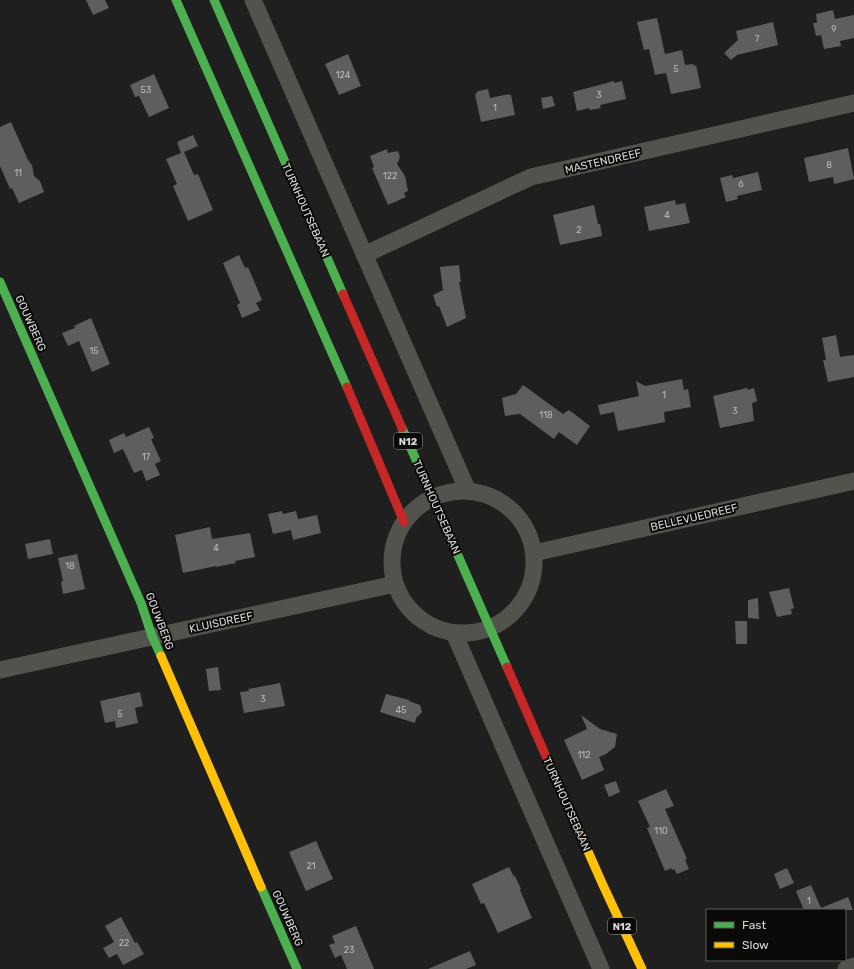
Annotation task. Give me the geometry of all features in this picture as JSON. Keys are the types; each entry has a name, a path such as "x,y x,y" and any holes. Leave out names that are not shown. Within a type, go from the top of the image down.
{"street":[{"path":"176,0 372,444 404,522"},
{"name":"TURNHOUTSEBAAN","path":"214,0 602,883 642,969"},
{"path":"253,0 467,489"},
{"name":"MASTENDREEF","path":"364,255 532,177 854,103"},
{"name":"GOUWBERG","path":"0,282 141,603 152,636 297,969"},
{"name":"BELLEVUEDREEF","path":"534,553 854,482"},
{"path":"467,489 486,494 509,507 526,527 534,553 534,572 529,590 520,606 506,619 490,628 472,633 454,633 435,628 418,617 404,602 395,584 392,563 395,541 404,522 417,507 432,497 467,489"},
{"name":"KLUISDREEF","path":"0,670 395,584"},
{"path":"454,633 601,969"},
{"path":"846,969 854,966"}],"building":[{"path":"86,0 105,0 109,8 93,15"},
{"path":"833,10 835,19 854,15 854,38 840,41 841,46 824,49 821,35 816,36 813,23 817,23 816,14"},
{"path":"657,18 665,54 682,50 685,65 696,65 701,88 671,94 666,73 655,75 649,49 644,50 637,22"},
{"path":"773,22 778,45 737,55 731,60 724,53 738,40 736,31"},
{"path":"348,54 361,86 339,95 325,64"},
{"path":"154,74 169,108 149,117 139,96 135,97 130,85"},
{"path":"614,81 614,83 622,81 626,99 600,105 601,108 590,110 589,108 577,111 573,92"},
{"path":"488,89 490,98 509,94 511,95 515,115 481,122 475,95 478,91"},
{"path":"552,96 555,106 543,109 541,98"},
{"path":"11,122 28,160 32,165 34,176 40,181 44,192 19,203 12,188 10,189 0,166 0,127"},
{"path":"193,135 198,146 184,152 194,175 198,174 213,210 188,221 173,186 177,184 166,159 181,153 177,142"},
{"path":"848,148 854,179 834,184 833,177 809,182 804,158"},
{"path":"387,149 388,153 398,151 400,157 397,164 405,176 408,191 404,193 406,197 388,205 372,168 374,167 370,156"},
{"path":"758,172 762,190 737,196 738,199 726,202 720,178 732,175 733,178"},
{"path":"675,200 676,205 685,203 690,223 649,231 644,207"},
{"path":"594,205 602,236 560,245 553,215"},
{"path":"239,255 245,268 248,267 262,300 256,303 260,310 242,318 237,305 240,303 223,263"},
{"path":"459,265 461,282 459,282 466,318 447,327 433,295 443,290 440,267"},
{"path":"91,318 110,364 92,372 79,341 68,346 62,333 75,328 74,326"},
{"path":"836,335 840,357 854,355 854,377 828,382 823,360 826,360 822,338"},
{"path":"682,379 684,390 688,389 691,407 664,412 665,422 618,431 614,412 600,415 598,405 639,396 636,381 645,386"},
{"path":"523,385 563,414 569,410 590,426 577,445 559,432 554,439 520,414 505,416 502,398 516,394"},
{"path":"747,388 748,390 754,388 757,401 752,403 754,421 720,428 713,396"},
{"path":"149,427 154,438 151,439 161,461 155,464 160,475 146,481 142,470 134,473 123,449 114,453 109,440 124,433 126,437"},
{"path":"282,511 283,514 296,511 298,519 317,515 321,533 293,540 291,530 273,534 268,514"},
{"path":"210,527 212,539 250,533 255,557 235,561 236,563 183,573 175,535"},
{"path":"50,539 53,554 28,559 25,544"},
{"path":"77,554 85,589 63,594 61,582 63,581 58,558"},
{"path":"789,588 794,608 791,609 792,614 777,617 769,592"},
{"path":"758,598 759,619 748,618 748,600"},
{"path":"735,621 747,621 747,644 736,644"},
{"path":"218,667 221,690 209,691 206,669"},
{"path":"280,683 285,706 244,713 240,692"},
{"path":"140,692 143,706 135,708 138,723 116,728 115,721 105,723 100,701"},
{"path":"386,694 409,700 420,705 422,712 416,718 415,723 380,712"},
{"path":"581,715 600,729 617,734 615,747 599,757 604,770 582,780 564,740 587,729"},
{"path":"616,781 620,792 609,797 604,785"},
{"path":"666,789 674,806 665,809 687,859 685,860 689,869 677,874 674,869 672,870 671,868 665,871 647,828 650,827 638,801"},
{"path":"316,841 333,879 306,891 289,852"},
{"path":"509,867 521,889 520,890 532,918 498,933 484,903 481,904 472,884"},
{"path":"787,868 794,883 780,889 774,874"},
{"path":"811,885 821,908 848,897 853,910 804,909 796,891"},
{"path":"121,917 135,943 137,942 144,954 123,965 117,954 109,958 103,948 114,942 105,926"},
{"path":"356,926 374,969 347,969 341,955 335,958 329,945 335,943 332,936"},
{"path":"470,951 476,965 466,969 428,969"}],"traffic: fast":[{"path":"176,0 347,387"},
{"path":"214,0 343,294"},
{"path":"0,282 141,603 152,636 161,656"},
{"path":"402,428 507,667"},
{"path":"261,887 297,969"}],"traffic: slow":[{"path":"161,656 261,887"},
{"path":"548,761 642,969"}],"traffic: jam":[{"path":"343,294 402,428"},
{"path":"347,387 404,522"},
{"path":"507,667 548,761"}]}
